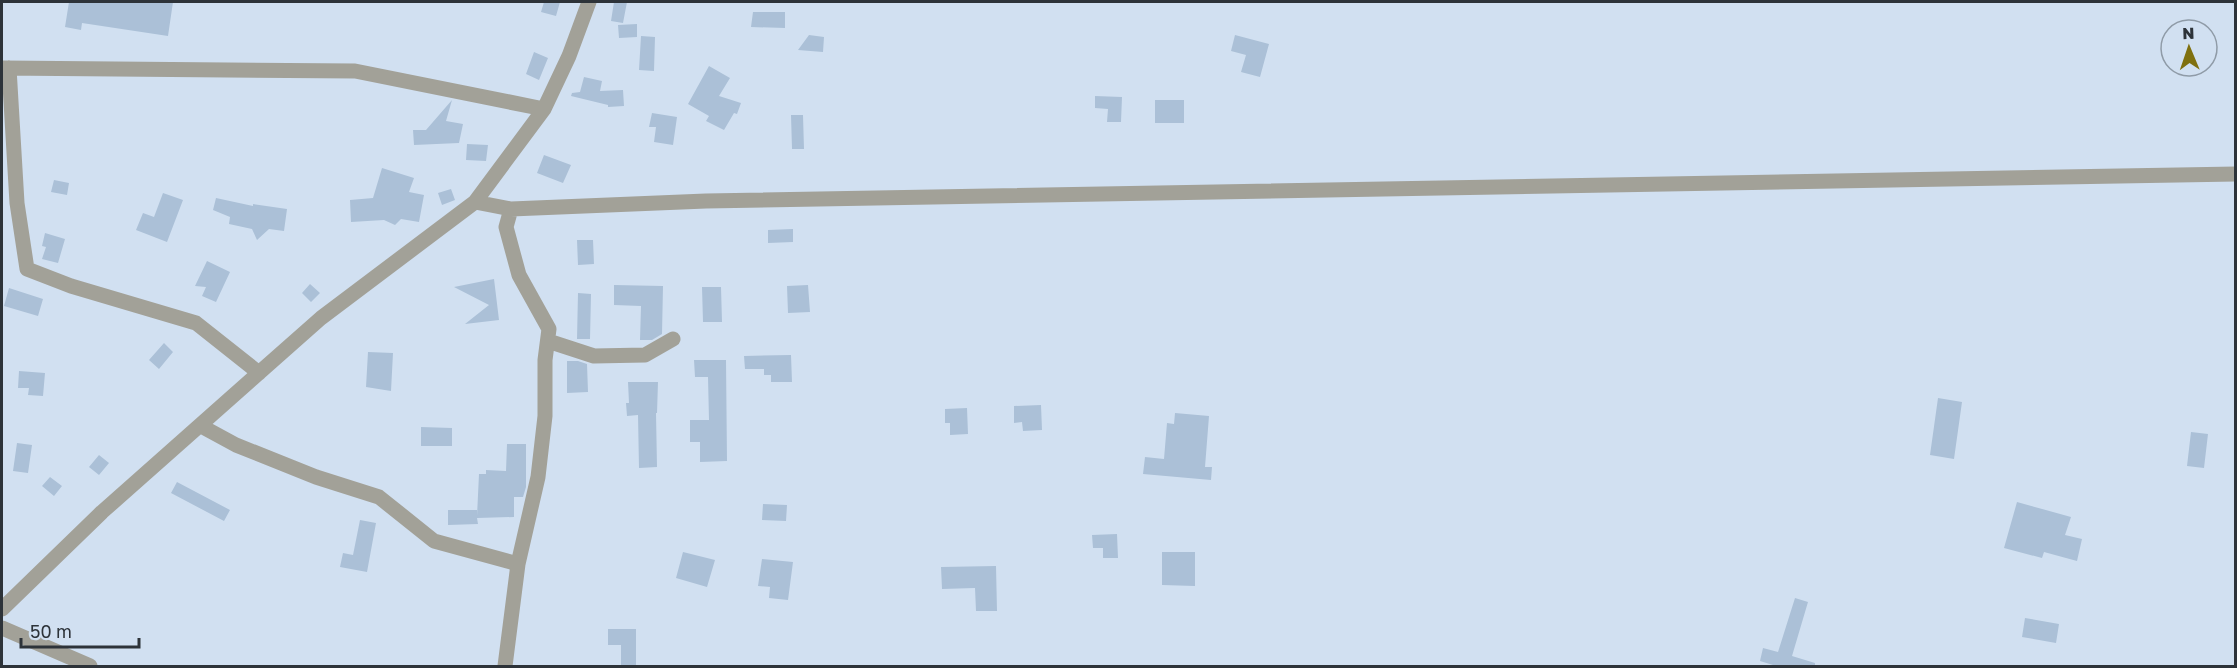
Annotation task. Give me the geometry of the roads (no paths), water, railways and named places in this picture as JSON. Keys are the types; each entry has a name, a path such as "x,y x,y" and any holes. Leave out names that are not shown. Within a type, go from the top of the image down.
{"street":[{"path":"2,609 102,512 321,318 475,202 544,109 569,56 589,2"},
{"path":"259,373 196,323 71,286 27,269 17,202 5,68 355,71 544,109"},
{"path":"475,202 511,209 718,201 2235,174"},
{"path":"505,666 518,564 538,477 545,416 545,360 549,329 519,275 506,227 511,209"},
{"path":"548,341 594,356 645,355 673,339"},
{"path":"201,426 237,445 316,477 379,497 434,541 518,564"},
{"path":"2,628 90,666"}]}
